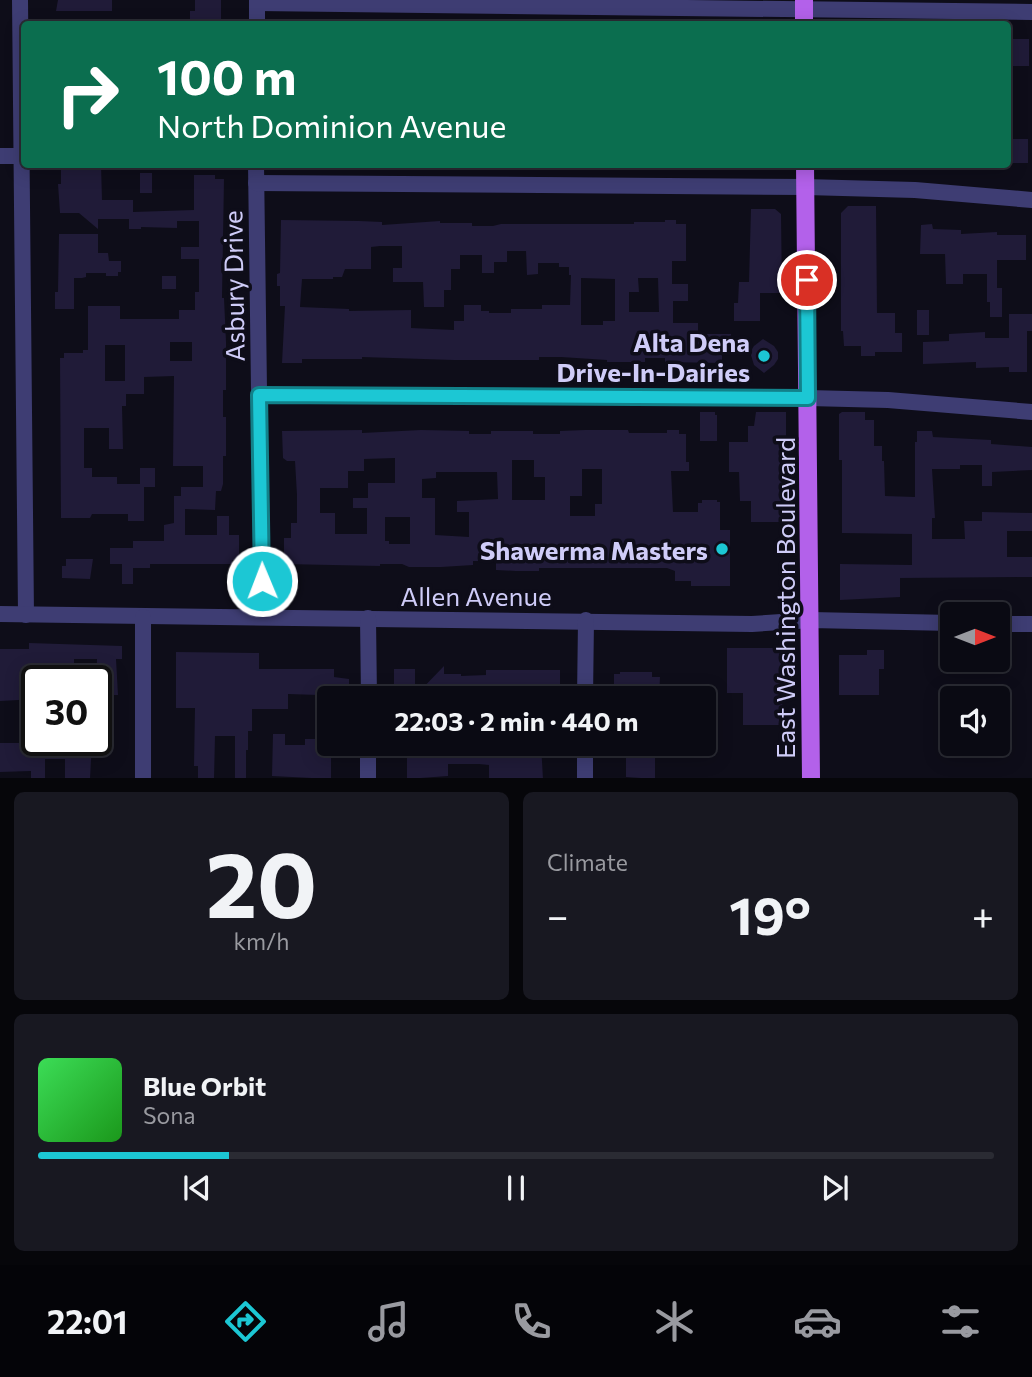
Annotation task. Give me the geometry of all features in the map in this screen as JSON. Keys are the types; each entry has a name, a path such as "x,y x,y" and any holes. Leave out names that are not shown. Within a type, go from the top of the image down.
{"main road":[{"name":"East Washington Boulevard","path":"805,168 811,778"}],"street":[{"path":"0,156 21,156 20,0"},
{"path":"257,21 257,1 804,12 1032,12"},
{"path":"21,168 26,615"},
{"name":"Asbury Drive","path":"256,168 262,618"},
{"path":"256,183 806,187 915,190 1032,200"},
{"path":"259,395 808,398 888,400 1032,412"},
{"name":"Allen Avenue","path":"0,614 752,624 811,620 940,623"},
{"path":"143,778 144,617"},
{"path":"368,618 369,686"},
{"path":"585,686 586,620"},
{"path":"1010,624 1032,624"},
{"path":"368,778 369,756"},
{"path":"585,756 585,778"}],"building":[{"path":"58,0 112,0 112,11 56,11"},
{"path":"195,0 221,0 221,21 190,21 190,11 195,11"},
{"path":"1011,39 1029,39 1029,66 1011,66"},
{"path":"1011,139 1028,139 1028,163 1011,163"},
{"path":"61,168 101,168 102,200 133,200 133,212 194,210 194,175 215,175 215,179 224,179 222,298 226,342 223,417 226,417 226,456 223,456 223,484 221,491 216,491 215,510 185,509 185,535 217,535 217,516 229,516 229,535 239,535 239,560 232,560 232,564 150,564 150,568 133,568 133,584 122,584 122,564 110,564 110,548 133,548 133,541 164,541 164,525 174,523 174,496 181,496 181,487 203,487 203,466 173,466 174,376 144,377 144,394 126,394 126,406 122,406 123,449 109,449 109,428 84,428 84,468 92,468 92,477 117,477 117,484 140,484 140,468 155,468 155,487 144,487 144,521 128,521 128,514 92,514 90,518 61,518 60,358 64,358 64,353 83,353 83,350 88,350 88,306 120,306 120,319 179,319 179,310 195,310 195,292 199,292 199,259 181,259 181,247 199,247 199,221 177,221 177,228 129,229 129,219 98,219 98,229 79,213 60,213 58,184 61,184","holes":["170,342 192,342 192,361 170,361","105,345 125,345 125,381 105,381"]},
{"path":"140,173 152,173 152,193 140,193"},
{"path":"848,206 876,206 877,313 895,313 895,333 902,333 902,352 875,352 875,356 861,356 861,346 844,346 841,331 841,213"},
{"path":"751,209 775,209 781,214 782,293 760,293 760,321 734,321 734,303 738,303 739,282 749,282"},
{"path":"281,220 382,222 382,225 440,221 493,226 634,224 676,220 676,224 686,224 686,261 672,261 672,284 688,284 688,301 673,301 673,323 698,323 698,334 731,334 731,350 722,350 722,363 665,362 665,358 645,358 645,362 607,362 561,357 539,357 539,360 454,360 362,357 302,359 302,363 282,363 285,306 280,306 277,274 280,273","holes":["402,246 402,268 393,268 393,282 423,282 424,307 444,307 444,290 451,290 451,269 460,269 460,255 482,255 482,273 494,273 494,262 507,262 507,251 526,251 527,275 538,274 538,263 559,263 559,267 569,267 570,305 511,309 511,313 489,313 481,311 481,305 464,305 464,321 454,321 454,330 411,328 411,310 349,311 300,307 302,279 333,279 342,277 345,269 371,269 371,247","581,278 615,279 615,321 603,321 603,325 581,325","638,278 658,278 659,312 629,312 629,292 639,292"]},
{"path":"932,224 933,229 961,230 961,234 997,232 997,235 1026,235 1026,260 997,260 997,288 1002,288 1002,317 990,317 987,274 963,274 963,284 946,284 945,254 920,254 921,225"},
{"path":"59,234 98,234 98,253 108,253 109,261 121,261 121,272 118,272 118,276 86,273 86,277 74,278 74,309 55,309"},
{"path":"162,276 176,276 176,289 162,289"},
{"path":"917,310 929,310 929,335 917,335"},
{"path":"1009,314 1032,314 1032,331 1027,331 1027,372 1009,372 1009,367 976,368 976,362 923,364 923,342 949,341 949,334 985,332 985,338 1009,338"},
{"path":"763,339 778,352 774,365 764,373 754,365 750,352"},
{"path":"700,412 715,412 717,415 717,441 700,441"},
{"path":"756,412 786,412 786,522 751,522 751,501 740,501 739,472 729,472 729,442 748,442 748,426 754,426"},
{"path":"865,412 865,420 874,420 874,446 882,446 885,496 915,497 917,431 932,431 933,437 991,440 991,444 1032,447 1032,470 992,472 992,486 982,486 982,465 960,465 960,469 932,469 935,518 932,518 932,539 965,539 964,521 982,521 982,512 1032,513 1032,531 1007,531 1007,557 1032,557 1032,577 900,578 900,597 840,600 840,564 912,565 912,534 842,533 839,414"},
{"path":"362,430 362,433 421,430 491,434 491,431 533,431 533,434 560,434 560,431 585,430 667,433 667,430 679,430 679,434 686,434 686,462 689,462 689,471 671,471 673,512 698,512 698,503 702,503 702,500 720,502 720,530 730,530 730,586 691,586 691,581 675,581 675,571 667,568 539,568 539,571 516,571 496,570 496,561 473,561 473,565 441,567 409,567 402,564 284,564 284,538 291,538 291,523 297,523 297,495 295,461 283,458 282,431","holes":["395,458 395,483 368,483 368,498 353,498 353,508 367,508 367,534 335,534 335,513 320,513 320,488 348,488 348,471 364,471 364,459","512,460 534,460 534,477 545,477 545,500 512,500","582,469 602,469 602,504 595,504 595,516 570,516 570,496 582,496","436,472 497,472 498,499 457,501 457,512 469,512 469,537 435,535 435,498 422,498 422,479 436,478","385,517 410,517 410,544 389,544 389,541 385,541"]},
{"path":"66,559 93,559 90,579 62,578 62,566 66,566"},
{"path":"29,643 122,646 122,659 116,659 118,695 112,695 112,665 97,665 97,659 74,659 74,665 21,665 21,700 0,701 0,649 29,649"},
{"path":"727,648 783,648 782,725 743,725 743,693 727,693"},
{"path":"867,650 884,650 884,669 879,669 879,695 839,695 839,655 867,655"},
{"path":"176,652 259,653 259,669 334,669 334,677 349,679 349,686 317,686 317,695 288,694 288,709 252,709 252,731 248,731 246,750 246,778 235,778 235,736 215,736 214,778 198,778 198,766 194,766 195,708 176,708"},
{"path":"444,666 444,674 461,676 486,675 486,670 560,670 560,686 425,686"},
{"path":"394,669 415,669 415,686 394,686"},
{"path":"652,672 652,677 660,677 660,686 614,686 614,674"},
{"path":"273,734 285,734 285,745 305,745 305,739 317,739 317,756 331,756 331,778 272,776"},
{"path":"0,743 21,743 21,756 91,756 90,778 65,778 65,759 45,759 45,778 31,778 31,771 0,772"},
{"path":"407,756 542,756 543,778 489,778 489,765 448,764 448,776 407,778"},
{"path":"626,756 655,758 655,778 626,777"}],"place":[{"name":"Alta Dena Drive-In-Dairies","path":"764,356"},
{"name":"Shawerma Masters","path":"722,549"}],"route":[{"path":"262,581 259,395 808,398 807,280"}]}
